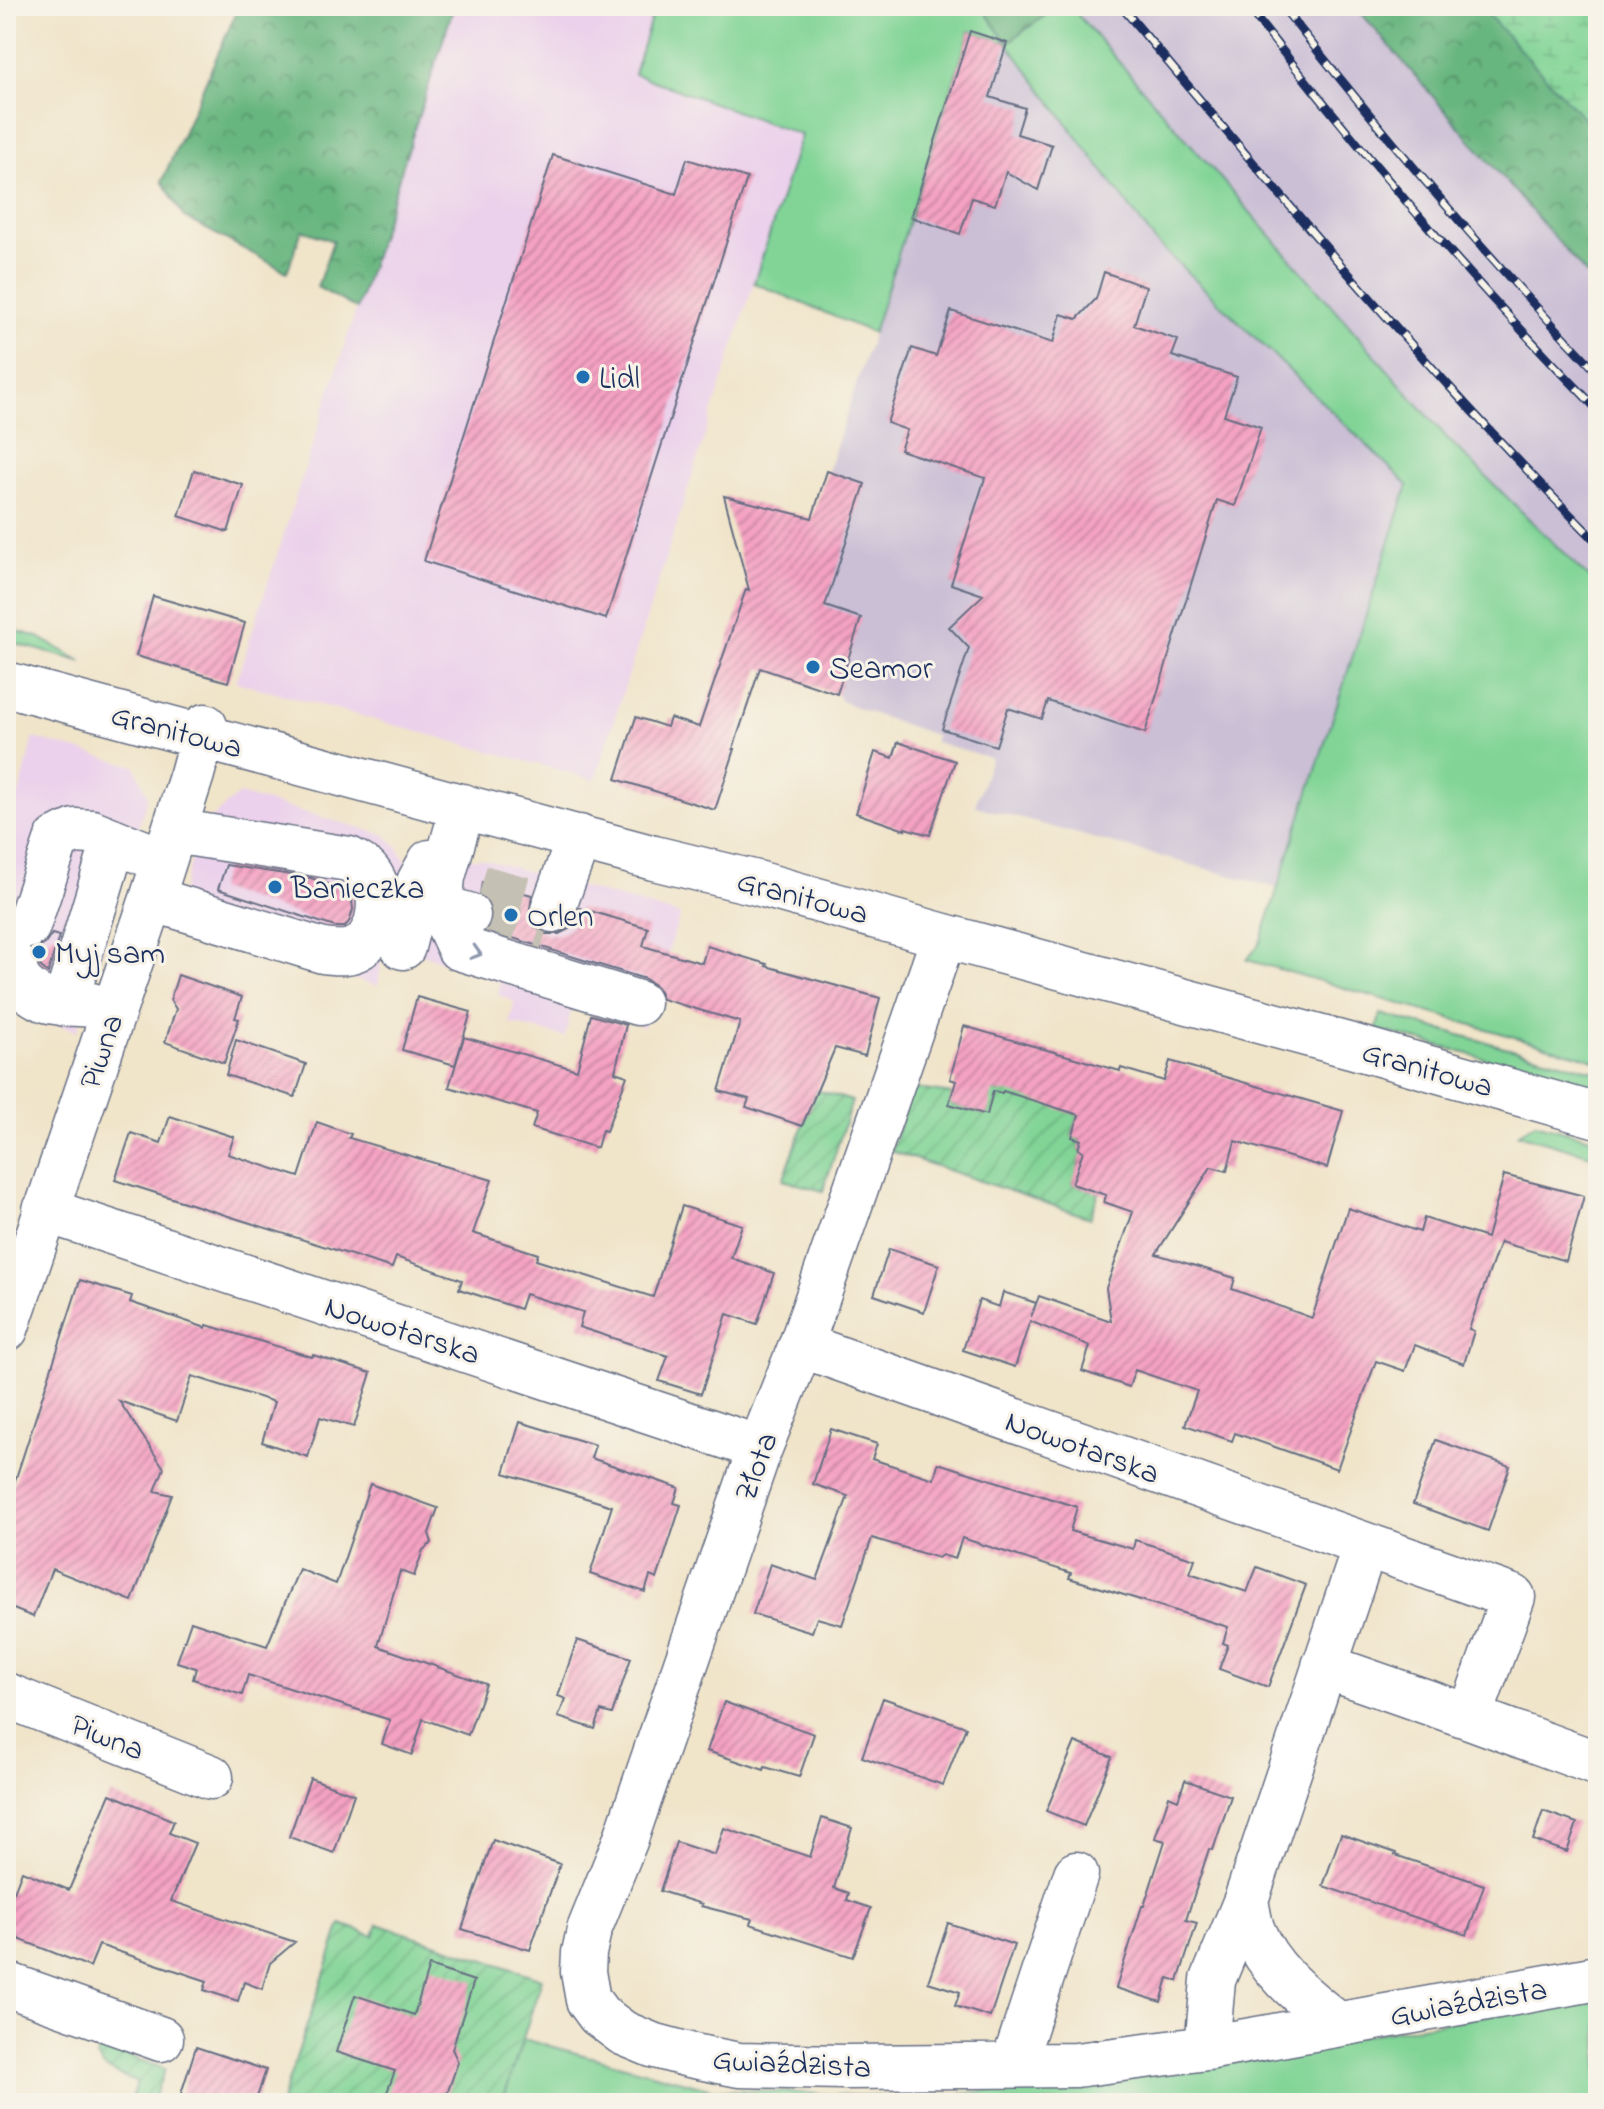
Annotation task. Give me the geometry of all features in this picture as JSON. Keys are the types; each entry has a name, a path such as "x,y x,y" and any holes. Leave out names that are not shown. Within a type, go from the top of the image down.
{"street":[{"name":"Granitowa","path":"6,684 204,731 459,873 579,837 1298,1031 1598,1116"},
{"name":"Piwna","path":"6,1329 163,864 204,731"},
{"path":"113,1013 90,1005 55,1003 35,996 18,980 14,968 21,945 57,839 75,831 92,832 163,864"},
{"path":"545,926 579,837"},
{"path":"65,1004 114,841"},
{"path":"403,947 419,882 435,856 459,873 459,948 545,926"},
{"path":"545,926 638,1003"},
{"name":"Złota","path":"588,2000 583,1972 589,1930 625,1841 760,1448 801,1345 944,936"},
{"name":"Nowotarska","path":"45,1210 760,1448"},
{"name":"Nowotarska","path":"801,1345 1513,1597 1470,1717"},
{"path":"1207,2048 1213,1980 1246,1900 1365,1546"},
{"path":"1324,1666 1598,1764"},
{"name":"Piwna","path":"6,1695 211,1777"},
{"path":"1013,2065 1076,1874"},
{"path":"1246,1900 1252,1930 1272,1962 1288,1983 1337,2024"},
{"name":"Gwiaździsta","path":"588,2000 599,2015 623,2033 652,2045 739,2065 1076,2065 1207,2048 1598,1978"},
{"path":"6,1984 161,2039"}],"shaded area":[{"path":"454,6 655,6 634,74 801,135 595,780 236,682"},
{"path":"1070,6 1355,6 1598,288 1598,587 1448,439"},
{"name":"Seamor","path":"970,31 1007,43 1156,242 1408,485 1277,888 975,806 991,758 935,742 935,735 841,701 837,694 763,669"},
{"path":"34,738 135,766 148,796 77,1031 6,1007 6,841"},
{"path":"239,794 385,835 397,846 407,863 384,941 378,986 176,927 170,931 202,826"},
{"path":"437,858 480,858 680,915 644,1027 573,1002 565,1037 509,1023 515,1002 498,995 500,982 408,949"}],"green space":[{"path":"239,6 454,6 357,309 317,287 333,241 302,230 287,272 184,217 162,181"},
{"path":"655,6 981,6 1007,42 1058,6 1070,6 1448,439 1598,587 1598,1061 1247,960 1260,943 1408,485 1156,242 1007,43 970,31 873,333 754,283 801,135 634,74"},
{"path":"981,6 1058,6 1007,43"},
{"path":"1355,6 1480,6 1598,134 1598,288"},
{"path":"1480,6 1598,6 1598,134"},
{"path":"6,628 38,637 83,662 6,641"},
{"path":"1381,1014 1598,1072 1598,1089 1376,1029"},
{"path":"1004,1086 1079,1115 1072,1136 1081,1140 1078,1149 1083,1151 1073,1184 1099,1192 1090,1218 891,1151 912,1088 952,1094 950,1104 983,1114 990,1090 1002,1093"},
{"path":"816,1090 852,1101 823,1191 783,1180"},
{"path":"1535,1123 1598,1140 1598,1157 1518,1134"},
{"path":"341,1924 374,1936 378,1924 542,1979 502,2103 281,2103"},
{"path":"1598,1997 1598,2103 502,2103 523,2039 712,2089 922,2098 1117,2076"},
{"path":"101,2046 165,2069 152,2103 130,2103 137,2083 104,2067 96,2056"}],"building":[{"path":"970,31 1007,43 990,97 1025,108 1017,134 1052,145 1038,190 1006,172 995,205 972,198 960,234 911,217"},
{"name":"Lidl","path":"553,155 676,194 687,159 747,178 606,619 424,561"},
{"path":"1104,272 1146,287 1134,325 1178,340 1172,356 1237,377 1224,415 1261,427 1235,506 1217,500 1145,733 1048,701 1042,719 1008,708 996,746 942,729 969,648 949,627 983,595 951,584 985,478 900,450 907,430 887,423 912,348 936,356 951,311 1053,343 1061,314 1077,319 1096,299"},
{"path":"194,470 243,485 228,532 179,516"},
{"path":"827,471 865,484 825,606 861,618 837,694 760,668 715,810 616,779 636,717 667,727 670,718 699,727 746,589 749,590 724,496 812,518"},
{"path":"153,596 245,623 228,682 136,656"},
{"path":"898,742 955,761 930,835 856,813 875,752 893,758"},
{"name":"Banieczka","path":"226,865 311,878 351,892 353,909 350,920 345,927 335,927 218,889"},
{"path":"482,882 532,895 529,916 535,927 546,934 559,934 569,929 580,908 648,928 643,946 702,963 707,946 880,998 865,1056 835,1048 802,1126 746,1107 749,1099 719,1091 740,1022 662,999 657,987 645,979 487,930 492,921 492,910 480,894"},
{"path":"52,934 59,936 48,973 40,966 34,950 45,944"},
{"path":"178,975 242,997 235,1018 239,1019 224,1063 165,1042 176,1009 170,1000"},
{"path":"417,997 471,1012 455,1065 402,1050"},
{"path":"591,1015 626,1025 615,1072 627,1076 597,1148 532,1128 537,1113 449,1087 464,1037 577,1070"},
{"path":"964,1026 1164,1081 1170,1061 1343,1111 1327,1168 1235,1141 1227,1171 1211,1167 1156,1254 1235,1278 1232,1289 1312,1318 1348,1208 1420,1232 1424,1218 1487,1238 1504,1175 1584,1196 1566,1261 1500,1242 1469,1329 1474,1331 1464,1364 1415,1345 1405,1371 1376,1361 1337,1469 1235,1433 1232,1441 1185,1425 1197,1391 1135,1370 1129,1387 1082,1371 1090,1346 1030,1321 1015,1367 963,1350 979,1300 999,1307 1003,1292 1036,1303 1031,1317 1039,1296 1111,1321 1106,1288 1133,1212 1104,1202 1106,1195 1072,1184 1083,1151 1078,1149 1081,1140 1072,1137 1079,1115 1003,1091 993,1091 987,1115 949,1104 956,1081 950,1079"},
{"path":"236,1040 306,1064 295,1097 226,1075"},
{"path":"170,1116 234,1137 228,1154 299,1177 317,1122 351,1134 349,1138 492,1180 473,1233 538,1254 536,1260 653,1297 682,1206 742,1225 731,1258 774,1273 757,1324 727,1314 701,1394 659,1381 668,1356 579,1327 583,1312 525,1294 520,1309 459,1289 462,1280 396,1257 392,1268 115,1180 131,1133 161,1143"},
{"path":"889,1249 939,1265 924,1312 874,1295"},
{"path":"80,1280 132,1296 130,1302 206,1328 207,1325 371,1373 354,1427 320,1417 308,1457 262,1442 274,1402 192,1376 177,1421 119,1401 164,1468 155,1491 172,1495 132,1601 52,1569 33,1617 6,1606 6,1504"},
{"path":"520,1422 595,1445 591,1458 679,1488 674,1503 681,1505 657,1579 650,1576 645,1592 590,1574 612,1506 504,1473"},
{"path":"831,1429 877,1444 872,1459 934,1479 938,1463 1077,1507 1070,1531 1133,1549 1135,1540 1195,1559 1190,1573 1247,1592 1257,1567 1306,1585 1268,1687 1219,1669 1228,1645 1223,1643 1228,1627 1069,1578 1071,1573 962,1538 955,1559 942,1555 938,1558 872,1538 842,1625 817,1618 812,1632 753,1614 770,1564 817,1580 848,1496 813,1484"},
{"path":"1436,1440 1510,1466 1488,1531 1413,1504"},
{"path":"370,1484 438,1508 429,1533 432,1543 423,1550 414,1576 400,1571 378,1646 486,1684 468,1735 423,1719 412,1755 382,1744 390,1720 248,1675 242,1695 193,1679 196,1668 177,1662 191,1621 267,1646 299,1569 336,1584"},
{"path":"577,1640 631,1658 612,1714 601,1711 595,1729 558,1717 566,1699 558,1696"},
{"path":"883,1698 966,1727 943,1785 862,1757"},
{"path":"724,1702 814,1734 799,1777 765,1767 764,1770 707,1751"},
{"path":"1075,1742 1112,1757 1084,1826 1046,1811"},
{"path":"310,1778 354,1794 334,1853 289,1837"},
{"path":"1185,1780 1231,1796 1213,1850 1209,1849 1186,1920 1197,1923 1178,1981 1168,1978 1161,2002 1116,1988 1165,1841 1155,1838 1169,1796 1178,1800"},
{"path":"110,1794 174,1821 169,1833 195,1843 171,1901 295,1942 270,1963 262,1989 244,1982 238,2001 204,1990 207,1981 99,1945 90,1967 6,1934 6,1889 14,1892 22,1871 69,1890"},
{"path":"1543,1811 1577,1823 1567,1852 1533,1840"},
{"path":"822,1818 852,1828 834,1888 849,1893 847,1900 871,1908 853,1957 750,1924 752,1919 701,1906 660,1891 676,1842 715,1855 724,1828 810,1857"},
{"path":"1341,1834 1484,1885 1467,1935 1323,1886"},
{"path":"493,1840 560,1864 530,1950 462,1929"},
{"path":"948,1923 1014,1945 990,2017 955,2006 960,1992 928,1982"},
{"path":"429,1966 474,1981 452,2049 458,2062 444,2103 383,2103 395,2071 336,2052 355,1995 414,2015"},
{"path":"196,2047 266,2070 255,2103 178,2103"}],"tunnel":[{"path":"481,887 540,903"},
{"path":"474,917 544,938"}],"railway":[{"path":"1121,6 1413,347 1598,543"},
{"path":"1247,6 1416,213 1598,410"},
{"path":"1282,6 1436,193 1598,373"}],"place":[{"name":"Lidl","path":"583,377"},
{"name":"Seamor","path":"813,667"},
{"name":"Banieczka","path":"275,887"},
{"name":"Orlen","path":"511,915"},
{"name":"Myj sam","path":"39,952"}]}
